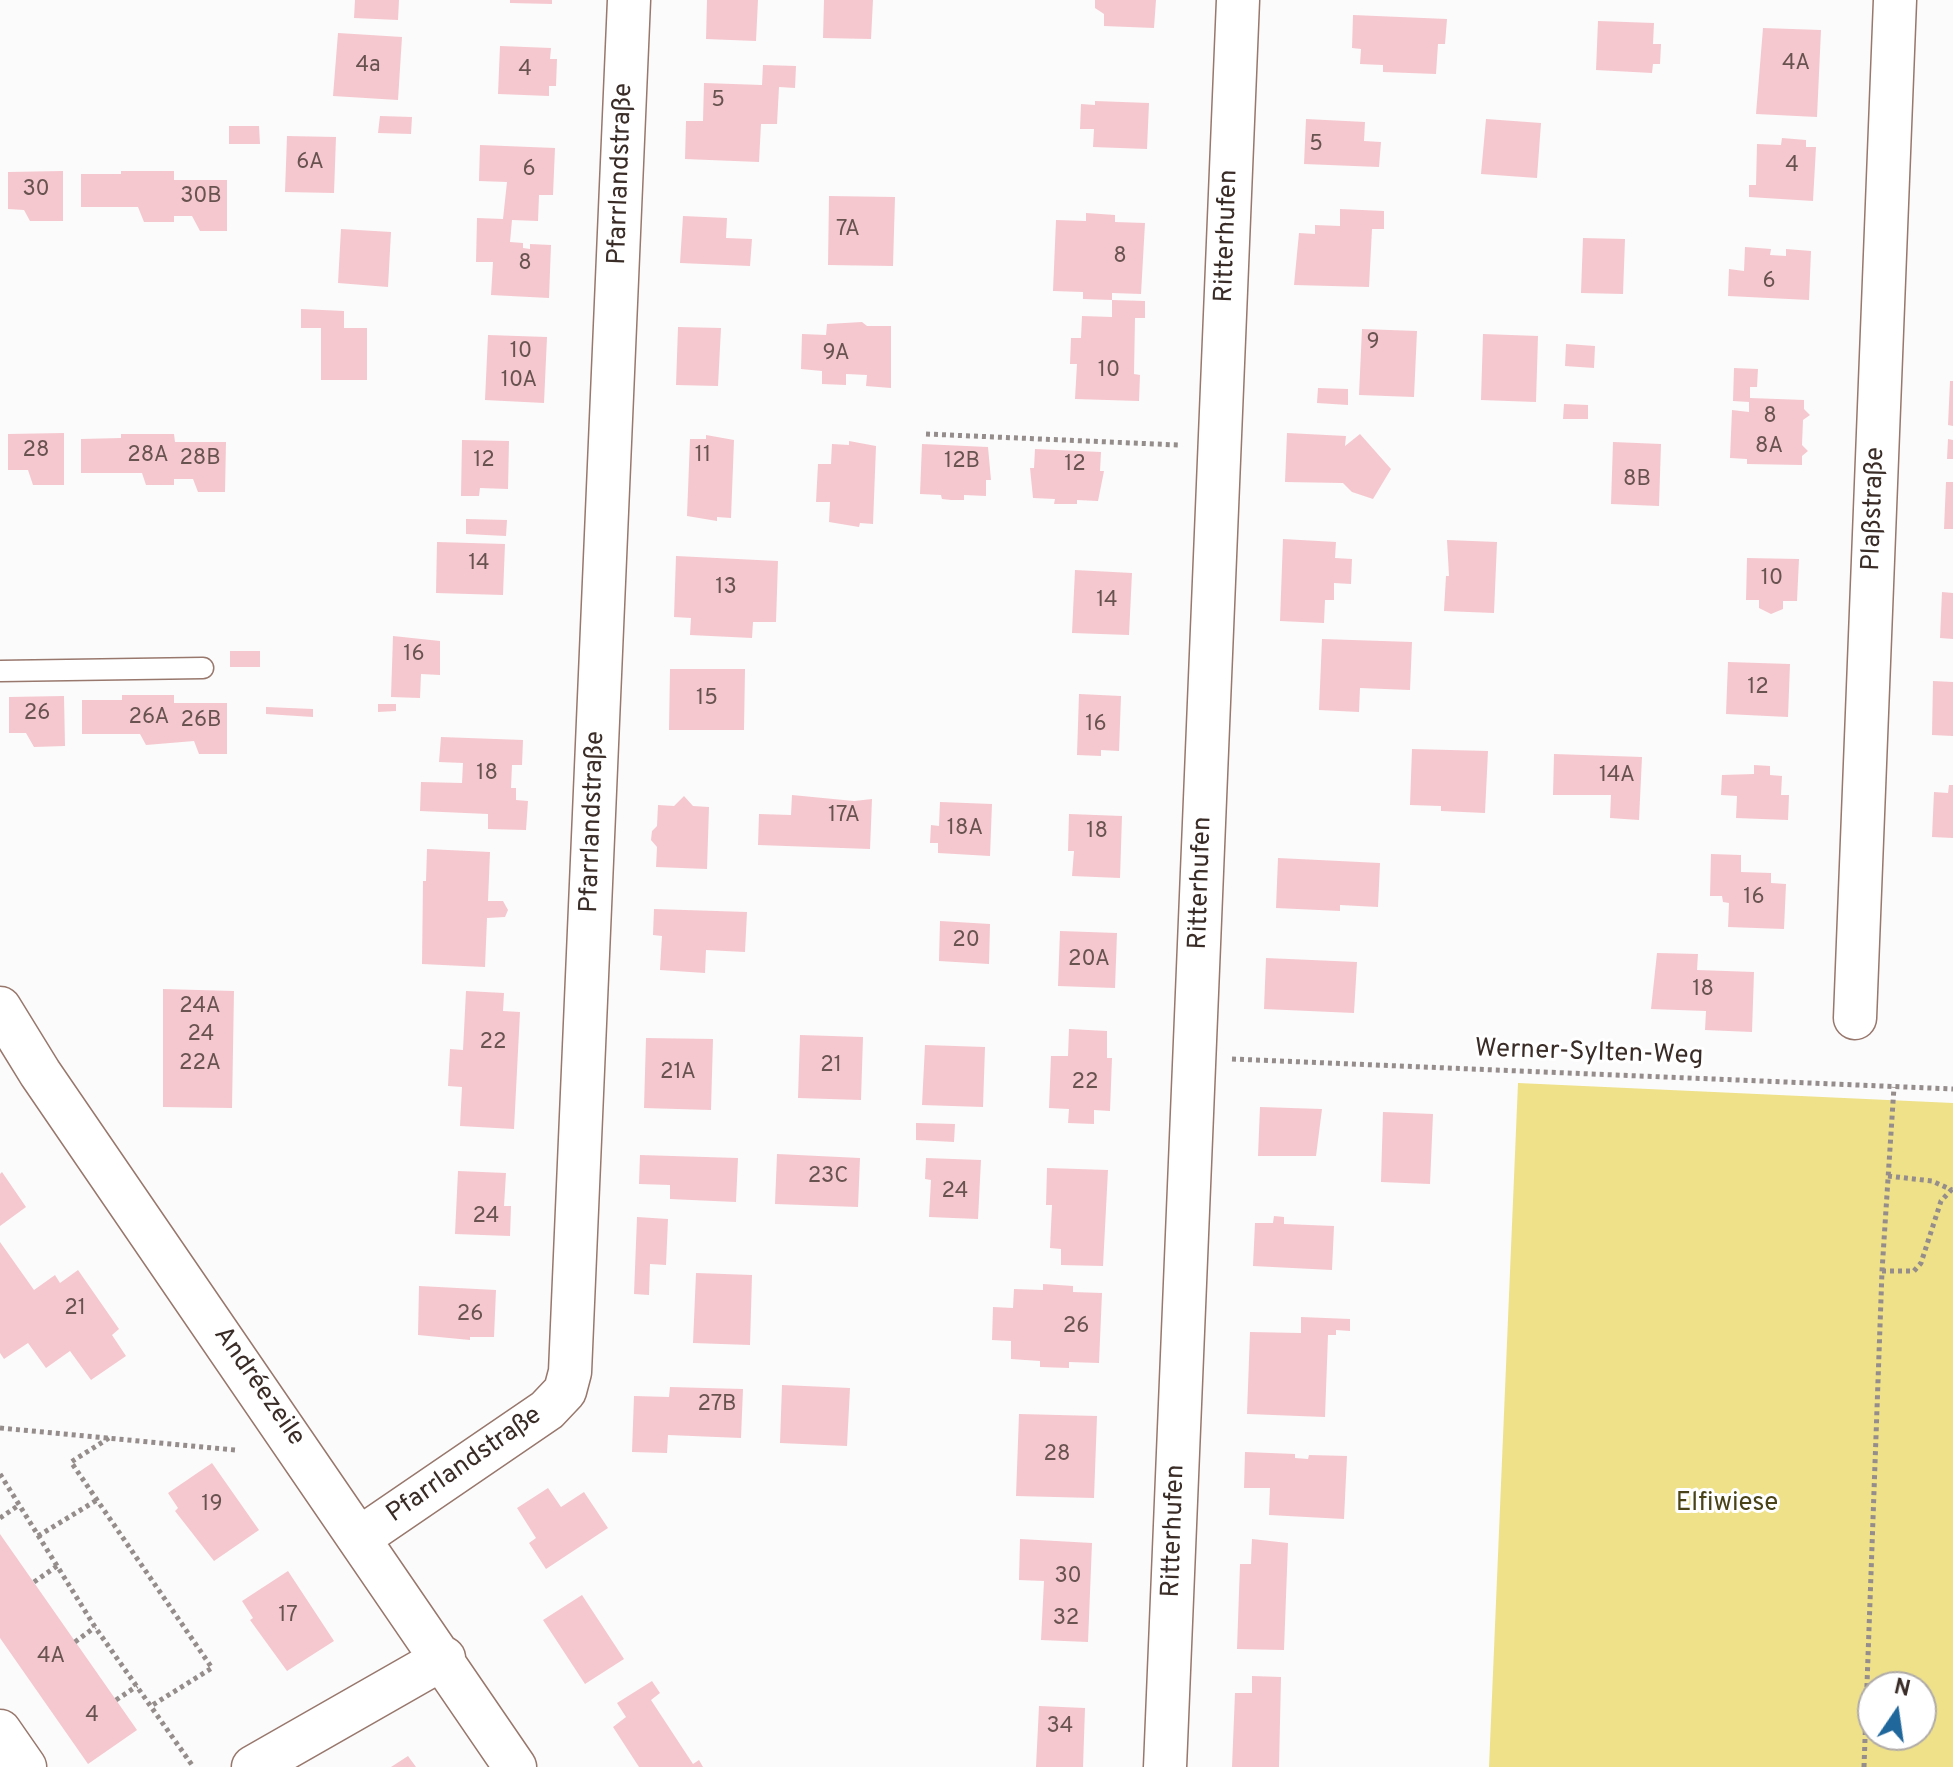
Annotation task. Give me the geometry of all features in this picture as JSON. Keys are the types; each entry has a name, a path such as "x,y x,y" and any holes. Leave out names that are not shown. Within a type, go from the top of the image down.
{"street":[{"name":"Pfarrlandstraße","path":"361,1537 547,1410 565,1391 570,1372 629,0"},
{"name":"Ritterhufen","path":"1165,1767 1238,0"},
{"name":"Plaßstraße","path":"1855,1018 1895,0"},
{"name":"Andréezeile","path":"0,1008 40,1073 444,1658 515,1767"},
{"path":"253,1767 444,1658"},
{"path":"0,1731 25,1767"}],"lane":[{"path":"0,671 203,668"}],"path":[{"path":"926,434 1178,445"},
{"name":"Werner-Sylten-Weg","path":"1223,1058 1953,1089"},
{"path":"1864,1767 1882,1271 1894,1087"},
{"path":"1882,1271 1914,1271 1921,1263 1941,1201 1952,1189 1932,1181 1888,1176"},
{"path":"0,1428 235,1450"},
{"path":"109,1438 71,1462 212,1668 151,1706"},
{"path":"0,1474 95,1627 192,1765"},
{"path":"38,1536 97,1500"},
{"path":"0,1518 19,1505"},
{"path":"34,1582 57,1566"},
{"path":"75,1642 95,1627"},
{"path":"116,1700 137,1686"}],"green space":[{"name":"Elfiwiese","path":"1518,1083 1953,1103 1953,1767 1489,1767"}],"building":[{"path":"355,0 399,0 398,20 354,18"},
{"path":"510,0 552,0 552,4 510,3"},
{"path":"707,0 758,0 756,41 706,39"},
{"path":"824,0 873,0 871,39 823,38"},
{"path":"1095,0 1156,0 1154,28 1104,26 1104,14 1095,8"},
{"path":"1353,15 1447,19 1445,44 1438,44 1436,74 1383,72 1383,65 1360,64 1361,49 1352,48"},
{"path":"1598,21 1654,23 1653,44 1661,44 1660,64 1653,64 1652,73 1596,70"},
{"path":"1763,28 1821,30 1817,117 1756,114"},
{"path":"338,33 402,37 398,100 333,96"},
{"path":"500,46 551,48 550,59 557,59 556,86 549,86 549,96 498,94"},
{"path":"763,65 796,66 795,88 779,87 777,124 761,124 759,162 685,159 686,121 703,121 704,83 762,85"},
{"path":"1095,101 1149,103 1147,149 1093,147 1094,129 1080,129 1081,104 1095,105"},
{"path":"380,116 412,117 411,134 378,133"},
{"path":"1306,119 1365,122 1364,141 1381,142 1379,167 1304,164"},
{"path":"1486,119 1541,123 1537,178 1481,174"},
{"path":"229,126 259,126 260,144 229,144"},
{"path":"287,136 336,137 334,193 285,192"},
{"path":"1782,138 1806,140 1806,147 1816,147 1813,201 1749,197 1749,185 1756,185 1757,144 1781,145"},
{"path":"480,145 555,148 553,195 539,195 538,221 512,220 510,242 523,243 523,248 530,249 530,244 551,245 549,298 491,295 493,262 476,262 477,218 503,219 507,182 479,181"},
{"path":"63,171 63,221 30,221 24,210 8,209 8,172"},
{"path":"121,171 174,171 174,180 227,180 227,231 200,231 192,216 174,216 174,222 144,222 138,207 81,207 81,174 121,174"},
{"path":"829,196 895,197 893,266 828,265"},
{"path":"1340,209 1384,211 1384,229 1372,229 1369,287 1294,285 1299,233 1315,234 1315,225 1340,226"},
{"path":"1086,213 1115,215 1115,222 1145,223 1141,294 1112,293 1112,300 1083,299 1083,292 1053,291 1056,220 1086,221"},
{"path":"683,216 727,218 726,238 752,239 750,266 680,263"},
{"path":"341,229 391,232 388,287 338,283"},
{"path":"1583,238 1625,239 1623,294 1581,293"},
{"path":"1745,247 1771,249 1770,255 1786,256 1786,249 1811,251 1809,300 1728,296 1729,269 1744,271"},
{"path":"1112,300 1145,301 1145,318 1135,318 1134,374 1140,375 1139,401 1075,399 1077,364 1070,364 1071,338 1081,338 1082,316 1112,317"},
{"path":"301,309 344,311 344,328 367,328 367,380 321,380 321,328 301,328"},
{"path":"862,322 867,326 891,326 891,388 866,386 867,375 846,374 846,385 822,384 822,371 801,369 802,334 826,335 827,324"},
{"path":"678,327 721,328 718,386 676,385"},
{"path":"1362,329 1417,331 1414,397 1359,395"},
{"path":"1483,334 1538,336 1536,402 1481,400"},
{"path":"488,335 547,337 544,403 485,400"},
{"path":"1566,344 1595,346 1594,368 1565,366"},
{"path":"1734,368 1758,369 1757,387 1750,387 1750,398 1804,400 1804,409 1810,415 1803,420 1802,445 1808,451 1802,456 1802,465 1747,464 1747,459 1730,458 1732,410 1749,412 1749,402 1733,401"},
{"path":"1950,381 1953,381 1953,426 1948,425"},
{"path":"1318,388 1348,389 1348,405 1317,403"},
{"path":"1564,404 1588,405 1588,419 1563,419"},
{"path":"64,433 64,485 33,485 28,470 8,470 8,434"},
{"path":"1287,433 1346,436 1345,446 1360,434 1391,469 1373,499 1352,492 1343,483 1285,482"},
{"path":"121,434 174,434 175,442 226,442 225,492 198,492 193,479 174,479 174,485 146,485 142,473 81,473 81,439 121,438"},
{"path":"706,435 734,440 731,518 717,517 717,521 687,516 690,439 706,439"},
{"path":"1948,439 1953,440 1953,459 1947,459"},
{"path":"462,440 509,441 508,489 480,488 479,496 461,496"},
{"path":"849,441 876,446 873,524 860,523 859,527 829,522 830,502 816,502 818,464 831,464 832,444 849,445"},
{"path":"1613,442 1661,444 1659,506 1611,504"},
{"path":"922,444 988,447 991,480 986,480 986,496 964,495 964,500 951,500 942,499 941,495 920,494"},
{"path":"1035,449 1101,452 1100,471 1104,471 1098,501 1077,500 1077,504 1054,504 1055,499 1033,498 1030,468 1034,468"},
{"path":"1946,482 1953,482 1953,529 1944,529"},
{"path":"466,519 507,520 506,536 466,534"},
{"path":"1283,539 1336,542 1335,558 1352,559 1351,584 1334,583 1334,600 1325,600 1324,623 1280,621"},
{"path":"1447,540 1497,542 1494,613 1444,611 1446,576 1449,576"},
{"path":"437,542 505,544 503,595 436,593"},
{"path":"676,556 778,561 776,622 753,622 752,638 690,635 691,618 674,617"},
{"path":"1747,558 1799,559 1797,601 1783,601 1783,609 1771,614 1759,608 1759,600 1746,600"},
{"path":"1075,570 1132,573 1129,635 1072,633"},
{"path":"1942,592 1953,593 1953,639 1940,638"},
{"path":"393,636 440,641 440,675 421,674 420,698 391,697"},
{"path":"1322,639 1412,642 1410,690 1360,688 1359,712 1319,710"},
{"path":"230,651 260,651 260,667 230,667"},
{"path":"1728,662 1790,664 1788,717 1726,714"},
{"path":"670,669 745,669 744,730 669,730"},
{"path":"1933,681 1953,682 1953,736 1932,735"},
{"path":"1079,694 1121,696 1119,751 1101,750 1101,756 1077,755"},
{"path":"122,695 174,695 174,703 227,703 227,754 199,754 194,741 146,745 140,734 82,734 82,700 122,700"},
{"path":"64,696 65,746 34,747 26,733 9,733 9,697"},
{"path":"378,704 396,704 396,711 378,712"},
{"path":"266,707 313,709 313,717 266,714"},
{"path":"441,737 523,740 522,765 512,765 511,788 516,788 516,800 528,801 526,830 488,829 488,814 420,811 421,782 462,783 463,763 439,762"},
{"path":"1412,749 1488,751 1485,813 1441,811 1441,806 1410,805"},
{"path":"1554,754 1642,757 1639,820 1610,818 1611,795 1553,795"},
{"path":"1754,765 1770,766 1770,775 1782,776 1781,795 1789,795 1788,820 1736,818 1737,796 1721,795 1722,775 1754,774"},
{"path":"1949,785 1953,785 1953,838 1932,837 1934,792 1948,793"},
{"path":"792,795 854,801 872,799 870,849 758,845 759,814 791,815"},
{"path":"684,796 693,806 709,807 707,869 656,867 657,847 651,840 652,831 657,826 658,805 674,806"},
{"path":"940,802 992,804 990,856 938,853 938,843 930,843 931,825 939,826"},
{"path":"1069,814 1122,816 1120,878 1072,876 1074,851 1068,851"},
{"path":"427,849 490,852 488,901 503,901 508,910 505,917 487,918 485,967 422,964 423,881 426,881"},
{"path":"1711,854 1741,855 1741,872 1771,873 1771,883 1786,884 1784,929 1728,927 1729,903 1723,902 1722,896 1710,896"},
{"path":"1278,858 1380,863 1378,907 1340,905 1340,911 1276,908"},
{"path":"654,909 747,912 745,952 706,950 705,973 660,970 662,936 653,935"},
{"path":"940,921 990,924 989,964 939,961"},
{"path":"1060,931 1117,933 1115,988 1058,986"},
{"path":"1657,953 1698,954 1697,970 1754,972 1752,1032 1705,1030 1706,1011 1651,1009"},
{"path":"1266,958 1357,962 1354,1013 1264,1009"},
{"path":"163,989 234,991 232,1108 163,1107"},
{"path":"466,991 504,993 503,1011 520,1012 514,1129 460,1126 462,1087 448,1086 450,1049 463,1050"},
{"path":"1069,1029 1107,1031 1107,1058 1112,1058 1110,1111 1094,1110 1094,1124 1068,1123 1069,1109 1049,1108 1051,1056 1068,1056"},
{"path":"800,1035 863,1037 861,1100 798,1098"},
{"path":"646,1038 713,1039 711,1110 644,1108"},
{"path":"925,1045 985,1047 983,1107 922,1105"},
{"path":"1260,1107 1322,1109 1316,1156 1258,1156"},
{"path":"1383,1112 1433,1114 1430,1184 1381,1182"},
{"path":"916,1123 955,1124 954,1142 916,1140"},
{"path":"777,1154 860,1158 858,1207 775,1204"},
{"path":"640,1155 738,1158 736,1202 670,1199 670,1185 639,1184"},
{"path":"926,1158 981,1160 978,1219 929,1217 931,1180 925,1179"},
{"path":"1047,1168 1108,1170 1103,1266 1061,1265 1061,1249 1050,1248 1052,1205 1046,1205"},
{"path":"458,1171 506,1173 504,1206 511,1206 510,1236 455,1234"},
{"path":"2,1172 26,1207 0,1226 0,1174"},
{"path":"1274,1216 1284,1217 1284,1224 1334,1226 1332,1270 1253,1266 1255,1223 1273,1223"},
{"path":"637,1217 668,1219 666,1265 650,1264 649,1295 634,1294"},
{"path":"0,1242 34,1290 55,1275 60,1283 78,1270 119,1329 112,1335 126,1356 91,1380 70,1351 46,1368 28,1343 4,1359 0,1353"},
{"path":"696,1273 752,1275 750,1345 693,1343"},
{"path":"1043,1284 1073,1286 1073,1292 1102,1293 1099,1363 1069,1362 1069,1368 1040,1367 1040,1361 1011,1359 1011,1341 992,1340 993,1307 1013,1308 1014,1289 1043,1290"},
{"path":"419,1286 496,1290 494,1337 470,1337 470,1340 418,1335"},
{"path":"1301,1317 1350,1319 1350,1331 1336,1330 1336,1335 1328,1335 1325,1417 1247,1414 1250,1332 1301,1333"},
{"path":"782,1385 850,1388 847,1446 780,1443"},
{"path":"670,1387 743,1389 741,1438 668,1435 667,1453 632,1452 634,1396 669,1397"},
{"path":"1019,1414 1097,1416 1094,1498 1016,1496"},
{"path":"1245,1452 1295,1454 1295,1458 1308,1459 1309,1455 1347,1456 1344,1519 1269,1515 1270,1488 1244,1488"},
{"path":"212,1463 259,1530 214,1561 175,1511 178,1508 168,1493"},
{"path":"548,1488 561,1507 584,1492 608,1528 546,1569 529,1543 536,1538 517,1508"},
{"path":"0,1534 137,1730 88,1764 0,1638"},
{"path":"1020,1539 1092,1543 1088,1642 1041,1640 1044,1581 1019,1580"},
{"path":"1252,1539 1288,1543 1284,1650 1237,1649 1240,1564 1251,1564"},
{"path":"288,1571 334,1641 287,1671 250,1620 253,1618 242,1601"},
{"path":"582,1595 624,1659 585,1684 543,1620"},
{"path":"1252,1676 1281,1677 1279,1767 1232,1767 1235,1693 1252,1693"},
{"path":"652,1681 660,1693 651,1700 693,1764 699,1760 703,1767 639,1767 613,1727 626,1717 617,1703"},
{"path":"1039,1706 1085,1708 1083,1767 1036,1767"},
{"path":"408,1756 416,1767 391,1767"}]}
